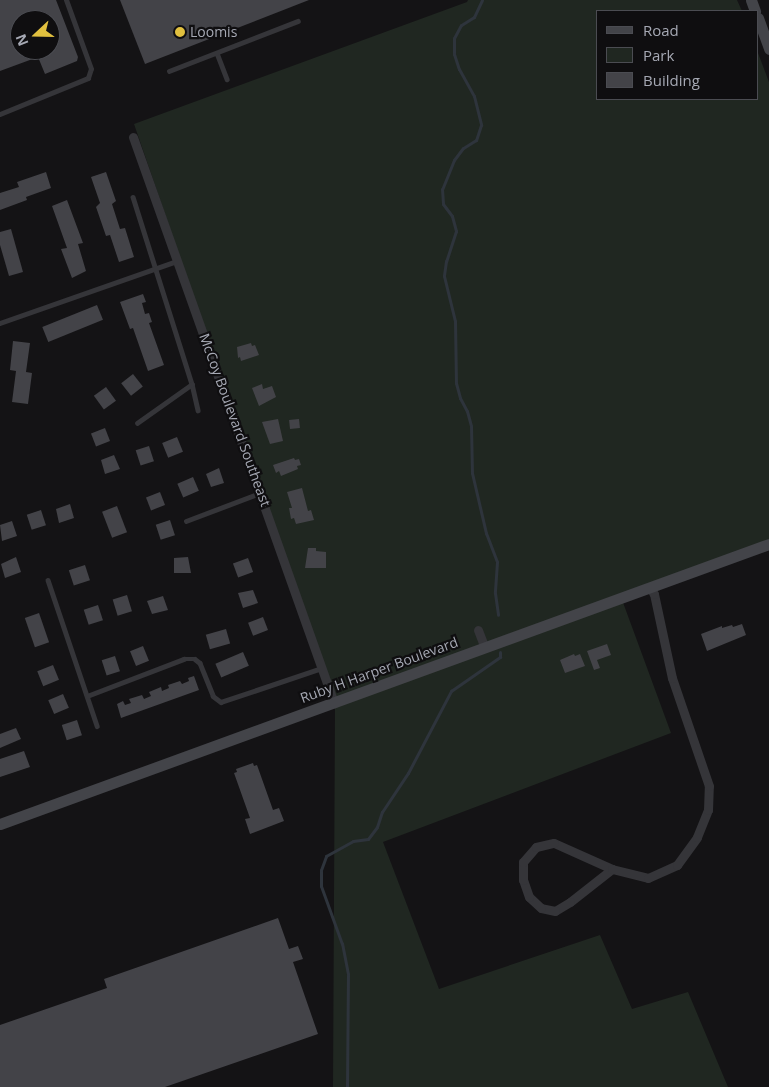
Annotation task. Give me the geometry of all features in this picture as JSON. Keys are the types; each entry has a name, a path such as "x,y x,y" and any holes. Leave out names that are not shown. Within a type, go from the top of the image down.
{"street":[{"path":"759,21 769,50"},
{"name":"McCoy Boulevard Southeast","path":"133,137 261,492 334,703"},
{"name":"Ruby H Harper Boulevard","path":"0,824 769,544"},
{"path":"612,869 570,902 554,911 541,908 529,897 523,880 523,862 536,847 554,843 612,869 648,878 677,864 697,837 708,810 709,786 672,678 654,594 650,588"},
{"path":"478,630 485,648"}],"lane":[{"path":"0,114 88,78 91,69 66,0"},
{"path":"169,71 298,21"},
{"path":"217,53 227,79"},
{"path":"132,197 192,384 198,410"},
{"path":"0,323 177,261"},
{"path":"137,423 192,384"},
{"path":"186,522 261,492"},
{"path":"48,580 97,726"},
{"path":"87,696 184,659 195,659 200,662 213,696 221,702 322,668"}],"green space":[{"path":"468,0 737,0 742,10 596,10 596,100 759,100 759,56 769,82 769,546 621,597 671,733 383,842 439,989 600,935 632,1009 688,992 728,1087 333,1087 335,707 134,124 467,2"}],"building":[{"path":"0,0 56,0 60,10 10,10 10,60 30,60 0,71"},
{"name":"Loomis","path":"120,0 309,0 145,64"},
{"path":"60,10 78,57 77,61 45,74 39,60 60,60"},
{"path":"46,172 51,188 26,197 27,200 0,210 0,193 19,187 17,182"},
{"path":"106,172 116,201 112,204 120,229 125,228 134,257 119,262 110,235 106,236 96,207 100,203 91,177"},
{"path":"67,200 83,243 78,244 86,271 72,278 61,249 67,248 52,206"},
{"path":"11,229 23,272 9,276 0,245 0,232"},
{"path":"143,294 146,302 142,303 145,314 149,313 152,322 149,323 164,365 148,371 133,328 130,329 120,302"},
{"path":"97,305 103,320 48,342 42,327"},
{"path":"13,341 30,343 26,372 32,373 28,404 12,402 16,371 10,370"},
{"path":"251,343 252,346 255,345 259,355 241,361 240,357 238,358 237,347"},
{"path":"133,374 143,387 131,396 121,383"},
{"path":"262,384 263,389 272,386 276,397 259,406 252,388"},
{"path":"106,387 116,401 104,410 94,396"},
{"path":"278,419 283,441 270,444 262,422"},
{"path":"299,419 300,428 290,429 289,420"},
{"path":"105,428 110,441 96,446 91,433"},
{"path":"177,437 183,452 168,458 162,443"},
{"path":"149,446 154,461 141,466 136,450"},
{"path":"114,455 120,469 105,474 101,460"},
{"path":"294,458 295,460 299,459 301,465 297,466 298,469 281,476 279,471 276,473 273,465"},
{"path":"219,468 224,483 211,487 206,474"},
{"path":"193,477 199,491 183,497 177,484"},
{"path":"302,488 308,511 311,510 314,520 296,524 294,518 291,519 289,508 292,508 287,492"},
{"path":"160,492 165,505 151,510 146,497"},
{"path":"70,504 74,518 59,523 56,509"},
{"path":"117,506 127,532 112,538 102,512"},
{"path":"41,510 46,525 32,530 27,515"},
{"path":"170,520 175,535 161,540 156,525"},
{"path":"12,521 17,536 2,541 0,525"},
{"path":"308,548 316,548 316,551 326,552 326,568 305,568"},
{"path":"16,557 21,572 5,578 1,564"},
{"path":"188,557 191,573 174,573 174,558"},
{"path":"248,558 253,572 238,578 233,563"},
{"path":"85,565 90,580 74,585 69,570"},
{"path":"253,590 258,603 243,608 238,593"},
{"path":"127,595 132,611 118,616 113,599"},
{"path":"163,596 168,610 152,614 147,601"},
{"path":"98,605 103,620 89,625 84,610"},
{"path":"39,613 49,642 35,647 25,618"},
{"path":"263,617 268,630 253,636 248,623"},
{"path":"742,624 746,635 707,651 701,634 722,626 722,628 732,625 733,627"},
{"path":"226,629 230,643 210,649 206,635"},
{"path":"607,644 611,655 597,660 600,668 594,670 587,651"},
{"path":"143,646 149,661 136,666 130,651"},
{"path":"243,652 249,666 221,678 215,664"},
{"path":"574,654 575,656 580,654 585,666 565,673 560,660"},
{"path":"115,656 120,671 107,676 102,660"},
{"path":"53,665 59,680 43,686 37,671"},
{"path":"194,676 199,690 121,718 117,704 123,701 125,705 131,703 129,699 142,695 144,699 151,696 149,692 161,687 162,691 169,688 168,685 180,681 182,684 189,681 188,678"},
{"path":"63,694 69,708 54,714 48,700"},
{"path":"77,720 82,735 67,740 62,725"},
{"path":"16,728 21,739 0,748 0,734"},
{"path":"24,751 30,767 0,777 0,759"},
{"path":"253,763 254,766 257,765 273,810 279,808 284,821 250,834 245,819 250,818 234,773 237,772 236,769"},
{"path":"278,918 289,949 298,946 303,959 293,962 318,1034 165,1087 0,1087 0,1025 107,988 104,979"}],"waterway":[{"path":"482,0 474,17 461,25 454,38 454,54 459,69 474,96 481,125 476,140 463,148 454,160 442,189 443,204 452,216 456,231 446,261 444,276 455,321 456,383 471,426 472,473 486,533 497,562 495,593 498,615"},
{"path":"347,1087 348,974 342,944 321,886 321,870 326,856 353,841 368,839 377,827 382,812 408,773 451,691 500,657 500,652"}],"place":[{"name":"Loomis","path":"180,32"}]}
